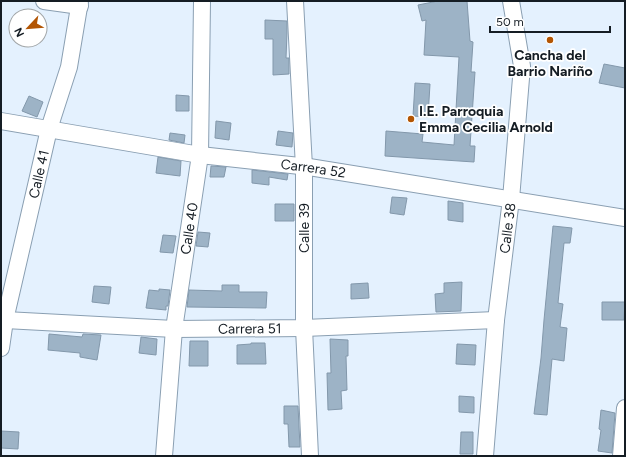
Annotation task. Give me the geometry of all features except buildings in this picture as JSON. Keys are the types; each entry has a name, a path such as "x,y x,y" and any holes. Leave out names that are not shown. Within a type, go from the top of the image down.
{"street":[{"path":"44,1 80,3"},
{"name":"Calle 40","path":"164,456 174,329 200,155 202,1"},
{"name":"Calle 39","path":"294,1 304,167 304,328 310,456"},
{"name":"Calle 38","path":"485,456 496,320 511,199 522,66 511,1"},
{"name":"Calle 41","path":"1,348 5,320 49,129 69,67 80,3"},
{"name":"Carrera 52","path":"1,121 200,155 304,167 625,218"},
{"name":"Carrera 51","path":"5,320 174,329 304,328 496,320"},
{"path":"621,456 625,408"}],"place":[{"name":"Cancha del Barrio Nariño","path":"550,40"},
{"name":"I.E. Parroquia Emma Cecilia Arnold","path":"411,119"}]}
